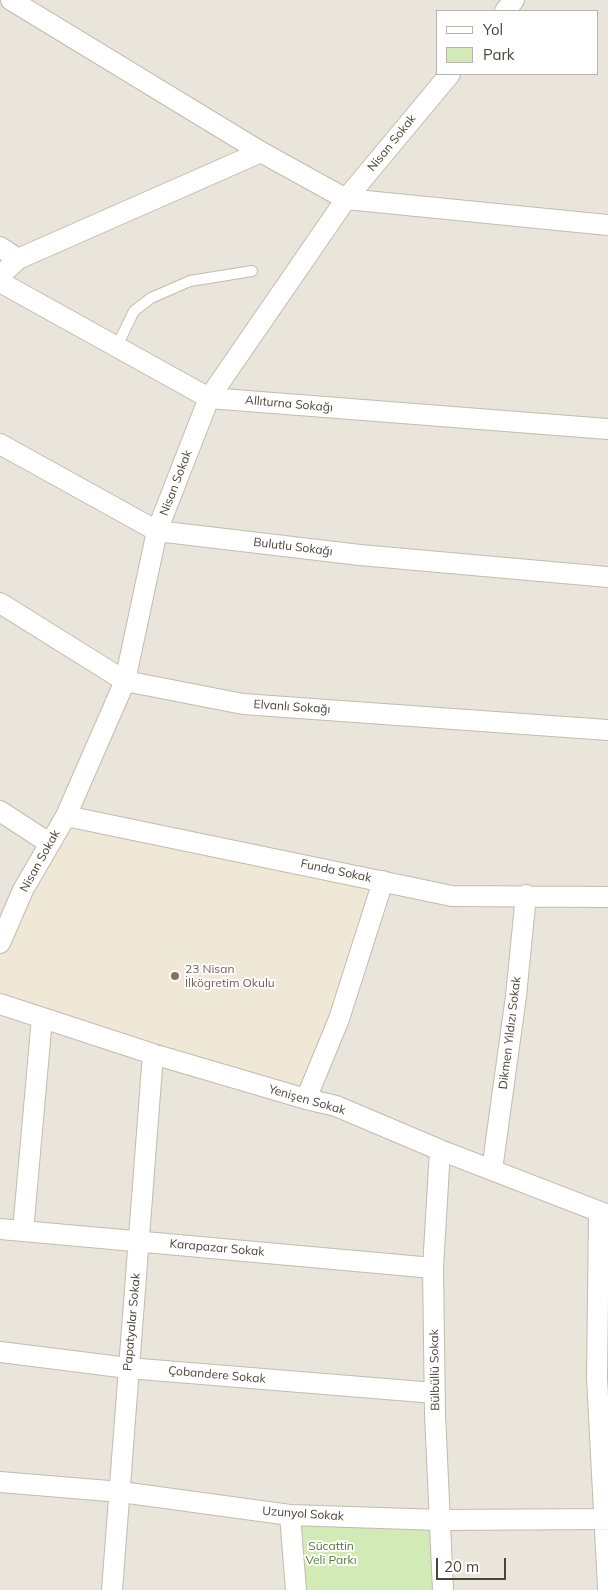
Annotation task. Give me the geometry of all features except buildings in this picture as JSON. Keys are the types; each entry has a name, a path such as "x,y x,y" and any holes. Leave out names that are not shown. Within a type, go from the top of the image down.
{"street":[{"path":"11,0 261,152 346,199 608,225"},
{"path":"506,10 514,0"},
{"name":"Nisan Sokak","path":"0,943 23,890 49,842 66,816 125,681 157,531 209,398 346,199 449,75"},
{"path":"0,276 18,259 261,152"},
{"path":"0,247 18,259"},
{"name":"Allıturna Sokağı","path":"0,282 209,398 608,429"},
{"name":"Bulutlu Sokağı","path":"0,444 157,531 360,555 608,577"},
{"name":"Elvanlı Sokağı","path":"0,603 125,681 243,704 608,730"},
{"path":"0,811 49,842"},
{"name":"Funda Sokak","path":"66,816 452,896 608,897"},
{"path":"306,1100 339,1019 383,881"},
{"name":"Dikmen Yıldızı Sokak","path":"492,1170 516,996 526,895"},
{"name":"Yenişen Sokak","path":"0,1004 153,1054 306,1100 336,1106 440,1150 604,1214"},
{"path":"23,1231 42,1018"},
{"name":"Papatyalar Sokak","path":"112,1590 153,1054"},
{"name":"Bülbüllü Sokak","path":"440,1150 434,1268 435,1393 443,1590"},
{"path":"604,1214 602,1378 608,1588"},
{"name":"Karapazar Sokak","path":"0,1229 434,1268"},
{"name":"Çobandere Sokak","path":"0,1352 128,1368 435,1393"},
{"name":"Uzunyol Sokak","path":"0,1482 121,1492 290,1515 440,1520 606,1519"},
{"path":"290,1515 296,1590"}],"lane":[{"path":"117,346 134,311 150,298 190,281 252,271"}],"shaded area":[{"path":"0,0 608,0 608,1590 0,1590"},
{"name":"23 Nisan İlkögretim Okulu","path":"66,816 383,881 306,1099 0,1005 0,948"}],"green space":[{"name":"Sücattin Veli Parkı","path":"290,1515 440,1520 443,1590 296,1590"}],"place":[{"name":"23 Nisan İlkögretim Okulu","path":"175,976"}]}
